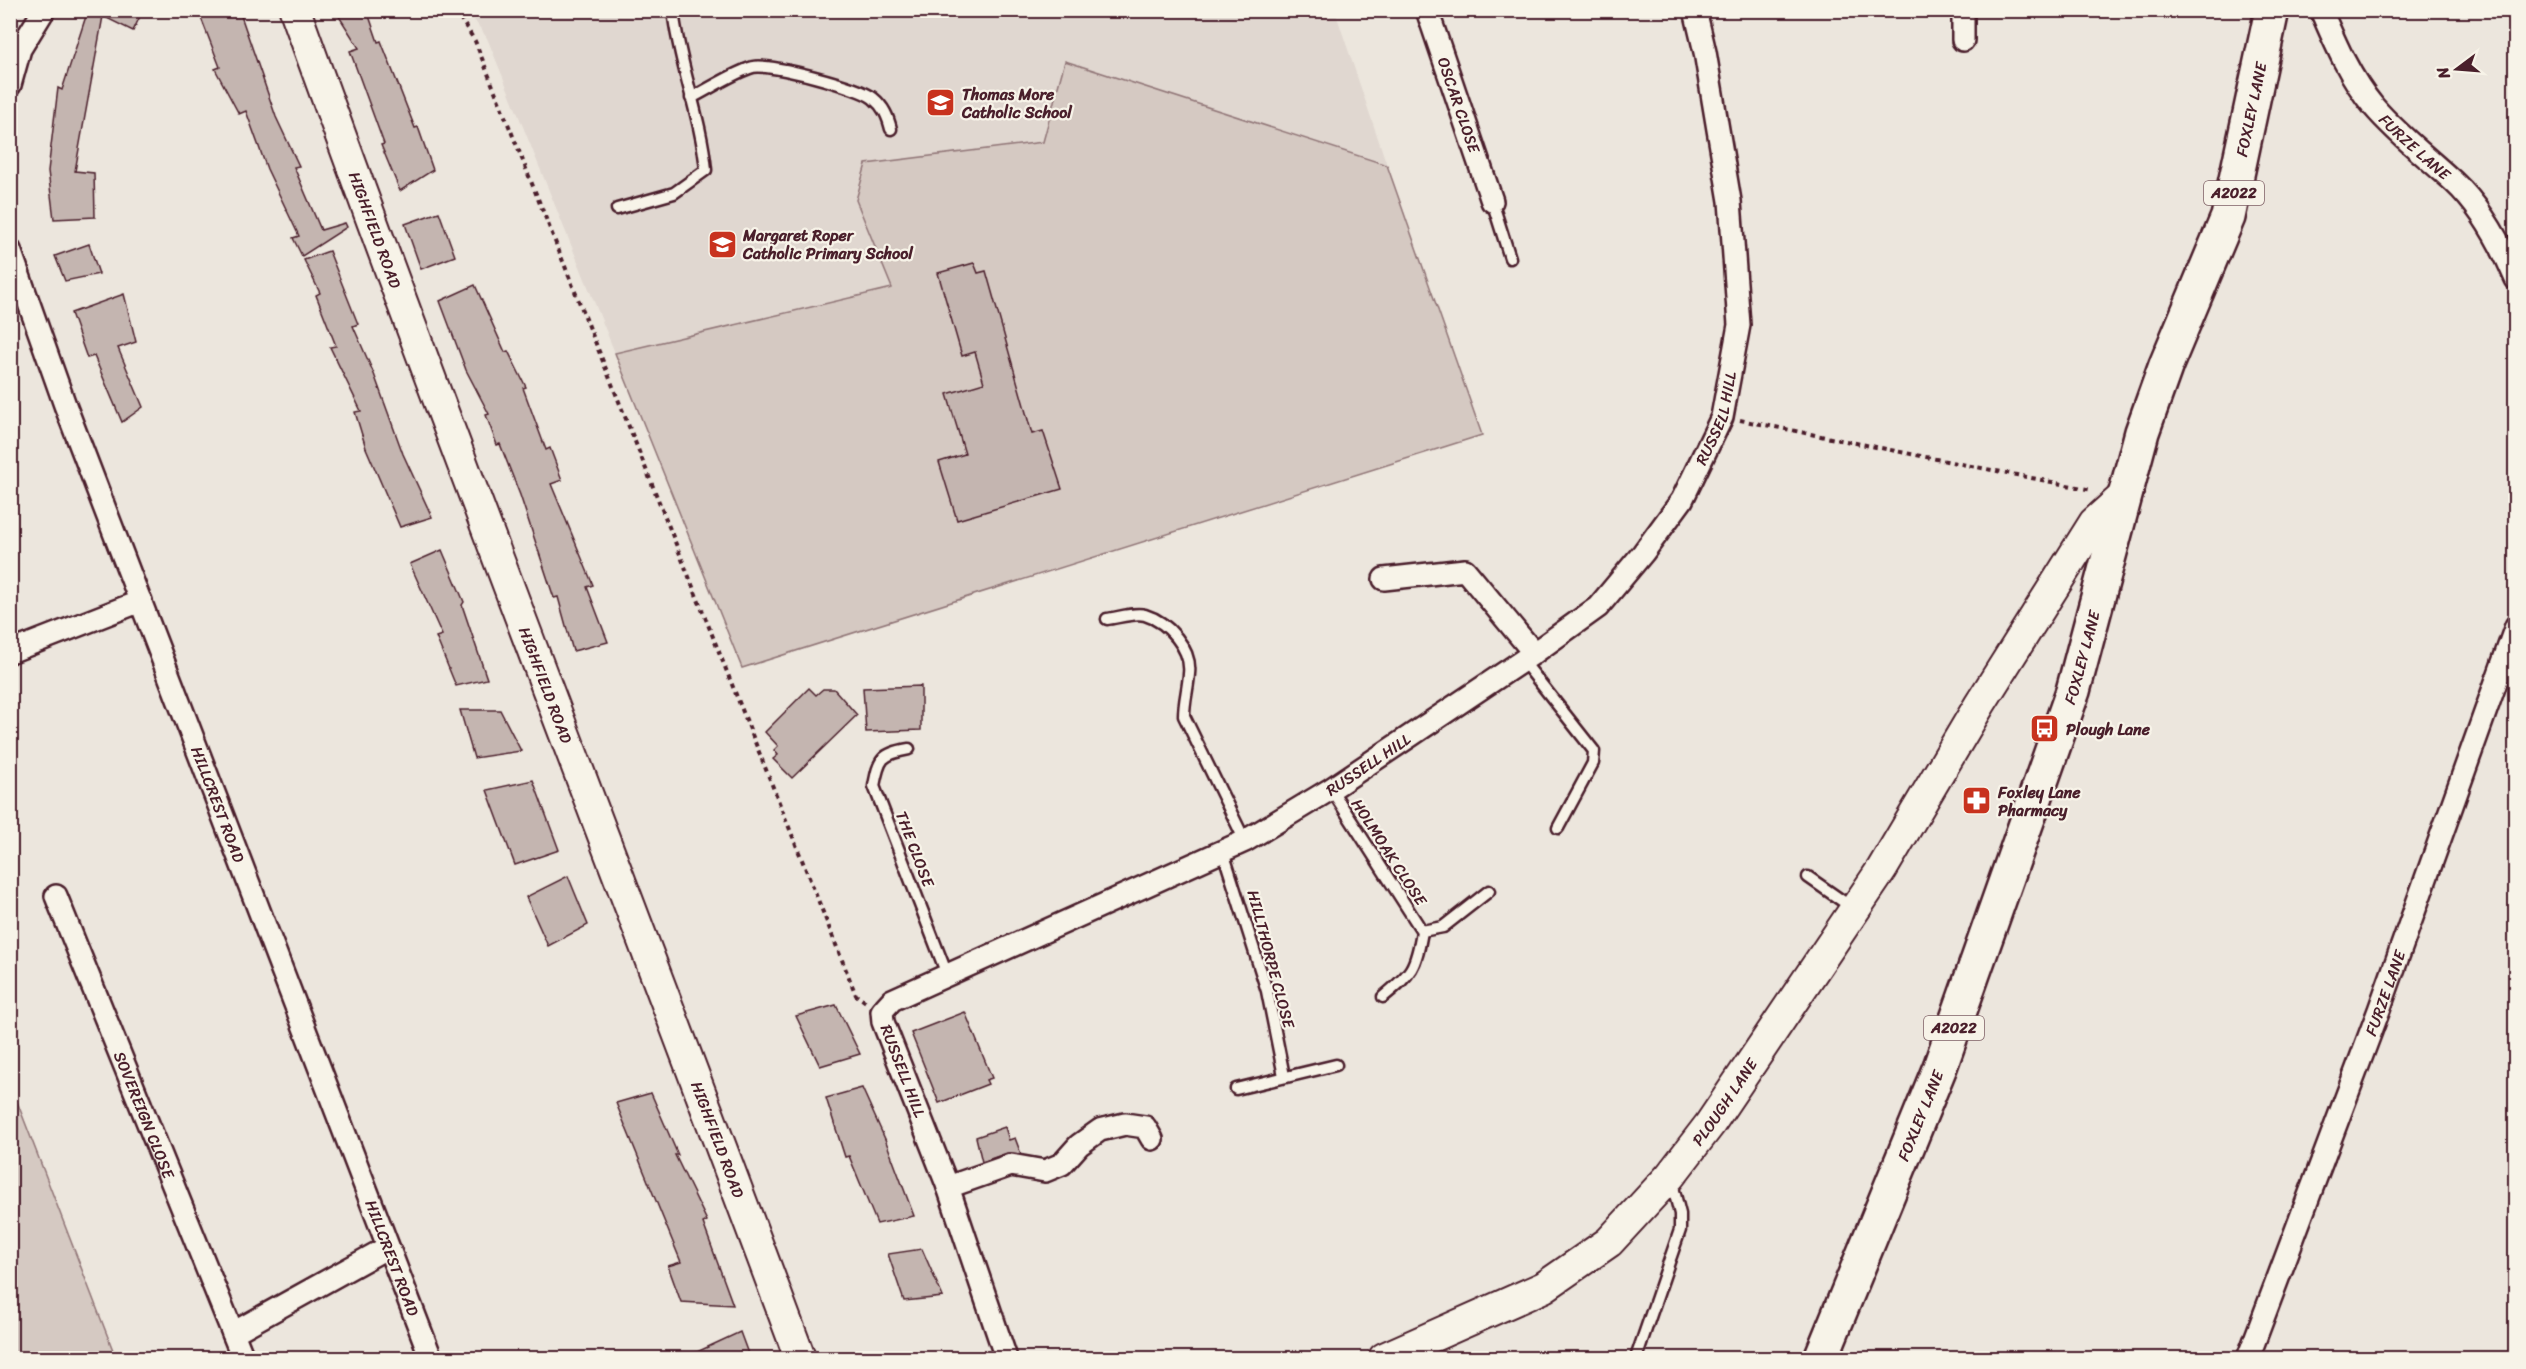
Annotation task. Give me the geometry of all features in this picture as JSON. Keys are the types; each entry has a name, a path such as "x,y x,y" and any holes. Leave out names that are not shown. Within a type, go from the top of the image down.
{"main road":[{"name":"FOXLEY LANE","path":"1821,1359 1940,1067 2069,702 2142,432 2166,365 2229,217 2272,11"}],"street":[{"path":"10,85 20,49 44,10"},
{"name":"HIGHFIELD ROAD","path":"295,10 400,301 652,962 800,1359"},
{"name":"OSCAR CLOSE","path":"1427,10 1492,201"},
{"name":"RUSSELL HILL","path":"1006,1359 948,1187 883,1022 882,1011 892,1000 948,977 1245,841 1330,789 1529,657 1598,607 1643,553 1682,500 1722,417 1739,325 1730,201 1705,52 1695,10"},
{"path":"1963,10 1963,40"},
{"name":"FURZE LANE","path":"2320,10 2347,69 2367,97 2400,136 2456,183 2480,212 2516,279"},
{"name":"HILLCREST ROAD","path":"10,250 65,405 431,1359"},
{"name":"PLOUGH LANE","path":"1383,1359 1544,1287 1609,1242 1670,1176 1710,1124 1855,909 2094,523 2124,496"},
{"path":"1384,579 1465,570 1529,657"},
{"path":"10,652 141,601"},
{"name":"FURZE LANE","path":"2248,1359 2379,1010 2516,626"},
{"name":"SOVEREIGN CLOSE","path":"56,896 243,1359"},
{"path":"948,1187 1011,1166 1045,1170 1062,1164 1079,1145 1100,1130 1108,1128 1125,1124 1145,1127 1152,1138"},
{"path":"233,1333 388,1247"}],"lane":[{"path":"617,209 674,193 706,170 703,143 676,43 673,10"},
{"path":"691,98 754,67 770,68 857,88 874,99 887,114 891,129"},
{"path":"1492,201 1510,258"},
{"path":"1107,619 1144,615 1174,634 1187,651 1190,673 1184,694 1184,716 1245,841"},
{"path":"1529,657 1594,751 1593,764 1558,828"},
{"name":"THE CLOSE","path":"909,749 889,753 878,765 874,786 948,977"},
{"name":"HOLMOAK CLOSE","path":"1330,789 1422,931 1419,949 1409,975 1383,997"},
{"name":"HILLTHORPE CLOSE","path":"1223,852 1267,991 1284,1076"},
{"path":"1808,877 1855,909"},
{"name":"HOLMOAK CLOSE","path":"1422,931 1443,927 1489,891"},
{"path":"1236,1089 1336,1065"},
{"path":"1636,1359 1680,1230 1680,1214 1670,1176"}],"path":[{"path":"455,10 476,41 855,995 882,1011"},
{"path":"1722,417 2124,496"}],"shaded area":[{"path":"468,11 1335,11 1387,165 1065,61 1043,142 866,165 856,200 893,288 615,353 487,38"},
{"path":"1065,61 1387,165 1482,435 742,668 615,353 892,288 856,200 866,164 1043,142"},
{"path":"11,1086 116,1358 11,1358"}],"building":[{"path":"88,10 143,10 133,31 103,16 75,171 94,173 95,217 54,219 48,171 58,88 62,90"},
{"path":"198,10 239,10 276,117 299,166 294,167 321,230 345,223 347,227 302,256 293,238 299,236 267,169 246,111 239,114 215,69 220,67"},
{"path":"335,10 367,10 378,42 381,41 415,128 418,127 433,170 400,191 381,145 384,144 350,51 359,48"},
{"path":"439,212 455,256 421,269 405,224"},
{"path":"89,244 99,274 65,281 55,256"},
{"path":"329,251 358,324 353,326 374,374 403,454 432,517 400,527 366,448 355,412 361,411 330,347 336,346 316,295 320,293 304,260"},
{"path":"974,263 978,273 986,271 1032,434 1043,431 1062,489 957,520 939,462 965,454 947,394 984,383 975,352 962,356 938,273"},
{"path":"475,285 505,352 508,351 526,387 523,388 546,450 550,448 562,480 551,484 593,585 587,587 608,642 573,651 558,597 554,598 520,495 500,444 497,445 486,415 489,414 466,370 440,301"},
{"path":"124,294 136,342 118,348 143,407 122,422 94,356 87,358 71,313"},
{"path":"442,550 464,602 462,605 487,679 456,686 436,637 442,635 410,564"},
{"path":"921,686 921,730 866,732 863,688"},
{"path":"809,688 816,695 823,689 834,689 857,715 792,778 773,759 778,755 774,750 778,746 765,732"},
{"path":"460,710 500,710 521,751 474,758"},
{"path":"533,780 559,850 515,865 487,790"},
{"path":"568,876 588,925 548,946 526,897"},
{"path":"836,1005 860,1054 820,1066 796,1016"},
{"path":"965,1012 992,1078 986,1080 988,1084 939,1103 911,1033"},
{"path":"862,1088 885,1139 914,1216 877,1224 849,1156 845,1157 826,1098"},
{"path":"651,1093 678,1155 675,1155 707,1221 703,1223 733,1305 681,1302 668,1266 681,1262 616,1103"},
{"path":"1005,1127 1009,1140 1015,1138 1021,1154 1007,1153 982,1162 976,1137"},
{"path":"922,1249 943,1297 904,1301 888,1254"},
{"path":"740,1332 750,1359 682,1359"}],"place":[{"name":"Thomas More Catholic School","path":"941,103"},
{"name":"Margaret Roper Catholic Primary School","path":"722,244"},
{"name":"Plough Lane","path":"2045,729"},
{"name":"Foxley Lane Pharmacy","path":"1977,801"}]}
